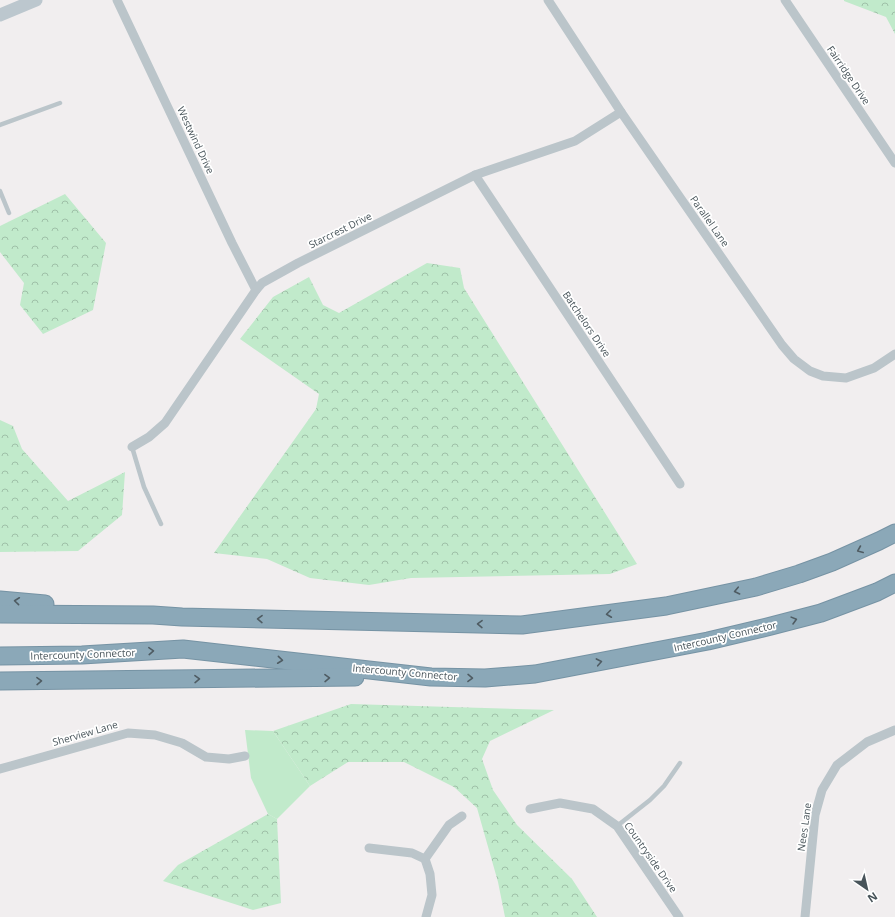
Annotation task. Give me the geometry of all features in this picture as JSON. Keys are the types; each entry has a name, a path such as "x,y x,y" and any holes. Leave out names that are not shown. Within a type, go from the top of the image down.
{"highway":[{"path":"0,600 182,617 522,625 666,606 756,587 832,562 895,533"},
{"name":"Intercounty Connector","path":"0,656 82,655 183,649 431,677 485,678 535,674 708,641 821,613 877,592 895,583"},
{"path":"0,614 153,615"},
{"path":"0,681 431,677"}],"main road":[{"path":"0,15 36,0"}],"street":[{"name":"Westwind Drive","path":"116,0 256,290"},
{"name":"Parallel Lane","path":"548,0 621,112 782,345 794,359 810,371 823,376 846,378 874,368 895,354"},
{"name":"Fairridge Drive","path":"785,0 895,163"},
{"name":"Starcrest Drive","path":"132,447 149,437 165,423 262,283 298,263 475,175 575,141 621,112"},
{"name":"Batchelors Drive","path":"475,175 680,484"},
{"name":"Nees Lane","path":"805,917 815,815 822,790 837,765 867,742 895,730"},
{"name":"Sherview Lane","path":"0,769 128,733 155,735 182,743 206,758 229,759 245,756"},
{"name":"Countryside Drive","path":"530,809 560,803 593,809 618,826 679,917"},
{"path":"425,859 449,825 462,816"},
{"path":"369,848 412,853 425,859 430,874 432,895 426,917"}],"lane":[{"path":"0,125 60,103"},
{"path":"0,191 9,213"},
{"path":"132,447 144,487 162,524"},
{"path":"618,826 650,800 664,786 680,763"}],"green space":[{"path":"844,0 895,0 895,34 886,17"},
{"path":"65,194 106,243 93,310 43,334 20,305 24,283 0,252 0,226"},
{"path":"427,263 460,268 464,288 637,564 610,574 411,578 369,585 310,578 267,559 214,553 316,409 319,394 240,339 273,297 309,277 323,305 339,313"},
{"path":"0,420 13,426 22,449 68,501 125,472 122,515 78,551 0,552"},
{"path":"351,704 554,710 490,741 482,759 493,790 517,825 572,879 597,917 505,917 498,882 477,808 454,787 404,762 348,762 310,786 273,731"},
{"path":"245,730 273,731 310,786 277,819 268,814 251,778"},
{"path":"268,814 277,819 281,903 253,910 163,881 178,865"}]}
